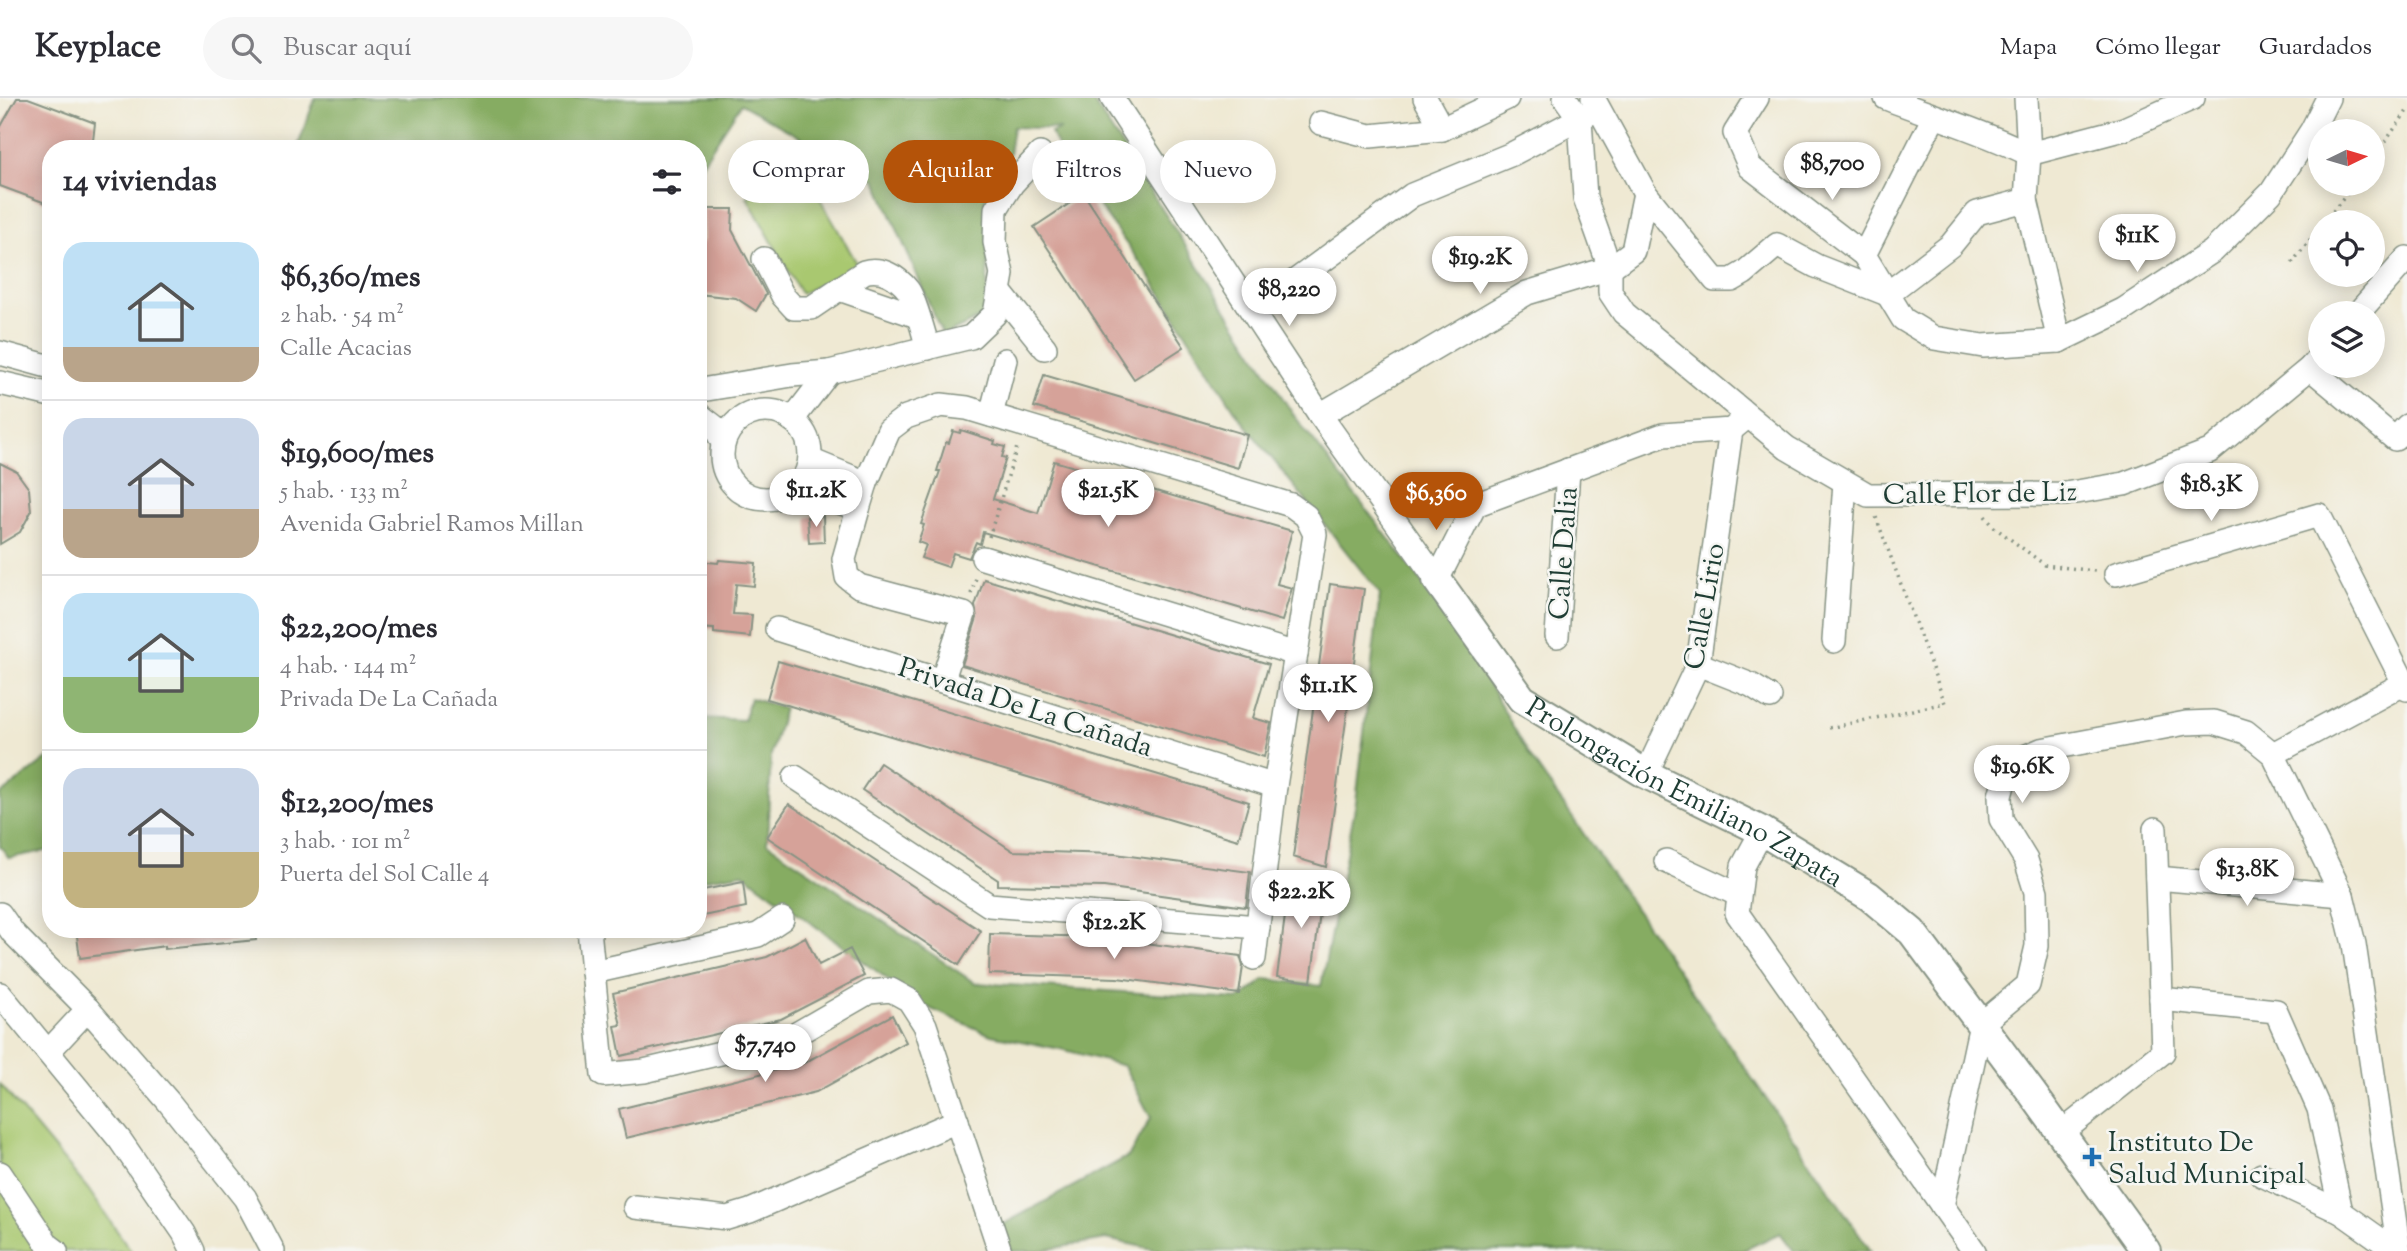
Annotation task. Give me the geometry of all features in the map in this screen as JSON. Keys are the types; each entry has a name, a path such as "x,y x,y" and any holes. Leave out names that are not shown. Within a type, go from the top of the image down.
{"main road":[{"name":"Prolongación Emiliano Zapata","path":"1437,580 1522,699 1646,774 1762,831 1869,896 1912,932 2146,1251"}],"street":[{"path":"1425,98 1442,129"},
{"path":"1321,123 1370,136 1442,129 1507,98"},
{"path":"1565,98 1591,108 1645,193 1715,280 1731,280 1744,273 1777,245 1816,266 1887,294"},
{"path":"1757,98 1735,133 1750,167 1864,255 1903,319 1934,338 1983,346 2059,341 2123,310 2213,251 2271,193 2312,130 2328,98"},
{"path":"1886,98 1996,137 2029,154 2124,130 2193,98"},
{"path":"2026,98 2029,154 2026,200 2059,341"},
{"name":"Prolongación Emiliano Zapata","path":"1117,100 1253,313 1437,580"},
{"path":"1253,313 1412,195 1512,154 1591,108"},
{"name":"Calle Flor de Liz","path":"1591,108 1585,198 1610,268 1610,292 1624,313 1739,423 1868,495 2065,494 2124,484 2210,451 2308,369"},
{"path":"1864,255 1934,117"},
{"path":"707,386 829,372 971,337 995,314 1002,274 995,242 996,209 1012,184 1032,163"},
{"path":"1321,415 1527,293 1610,268 1633,251 1645,193"},
{"path":"1887,294 1951,245 1977,213 2026,200"},
{"path":"2369,301 2407,258"},
{"path":"764,259 783,296 794,308 810,308 864,272 874,269 886,272 909,291 928,348"},
{"path":"838,289 917,316"},
{"path":"999,291 1045,348"},
{"path":"0,353 42,365"},
{"path":"991,415 1005,360"},
{"path":"784,416 829,372"},
{"path":"2332,378 2395,439 2407,426"},
{"path":"0,383 42,393"},
{"path":"707,387 784,416 802,431 810,460 806,474 786,495 757,499 732,484 724,471 723,443 731,428 740,420 763,411 784,416"},
{"path":"943,679 964,614 859,586 847,578 844,559 866,482 889,429 906,417 941,405 967,408 1291,505 1306,516 1315,534 1275,786 1254,958"},
{"path":"707,421 715,427 723,443"},
{"path":"1437,580 1475,505 1663,435 1739,423"},
{"name":"Calle Lirio","path":"1646,774 1698,664 1739,423"},
{"path":"810,460 866,482"},
{"name":"Calle Dalia","path":"1557,636 1568,470"},
{"path":"1834,640 1845,482"},
{"path":"797,486 858,509"},
{"path":"2116,574 2319,515 2406,685 2273,754"},
{"path":"983,558 1296,654"},
{"name":"Privada De La Cañada","path":"777,629 943,679 1275,786"},
{"path":"1698,664 1751,685 1770,697"},
{"path":"1942,1206 1981,1024 2028,985 2036,946 2036,892 2026,860 2001,819 2000,796 2006,774 2020,759 2040,750 2173,725 2214,722 2246,732 2273,754 2342,895 2354,944 2397,1251"},
{"path":"795,777 989,905 1258,927"},
{"path":"2061,1133 2163,1052 2155,829"},
{"path":"1762,831 1743,866 1737,913 1974,1251"},
{"path":"1666,861 1739,895"},
{"path":"2157,878 2342,895"},
{"path":"0,914 13,933 88,1009 168,1101 245,1198 274,1251"},
{"path":"593,972 758,935 782,919"},
{"path":"590,938 603,1075 644,1071 793,1036 869,992 891,990 909,1000 925,1024 1000,1251"},
{"path":"0,994 120,1140 184,1233 193,1251"},
{"path":"2161,999 2276,1011 2319,1109 2341,1212"},
{"path":"48,1052 88,1009"},
{"path":"635,1207 727,1217 750,1211 957,1121"},
{"path":"0,1173 48,1245 56,1251"},
{"path":"2262,1175 2341,1212 2397,1251"}],"path":[{"path":"2385,142 2407,111"},
{"path":"2334,210 2346,196"},
{"path":"2291,263 2308,242"},
{"path":"964,614 1024,425"},
{"path":"1968,494 1994,527 2045,565 2116,574"},
{"path":"1829,728 1945,703 1868,495"}],"green space":[{"path":"315,98 1091,98 1118,140 1054,140 1051,133 1061,129 1013,127 1011,140 883,140 883,196 876,180 869,176 869,140 805,140 741,104 707,156 707,140 300,140"},
{"path":"1146,184 1293,414 1455,625 1530,756 1871,1251 1794,1251 1780,1233 1742,1251 1162,1251 1106,1239 1038,1251 1011,1251 1002,1225 1129,1156 1151,1118 1124,1066 1065,1050 991,1035 924,1006 743,873 707,879 707,718 744,720 750,698 784,708 771,755 767,843 975,983 1239,999 1266,979 1321,986 1356,802 1380,594 1239,417 1151,278 1097,203 1146,203"},
{"path":"750,203 822,203 858,265 801,294"},
{"path":"886,203 985,203 988,256 986,315 943,336"},
{"path":"42,763 42,852 9,858 0,846 0,795"},
{"path":"0,1084 88,1189 131,1251 0,1251"}],"building":[{"path":"17,98 28,98 95,123 93,140 42,140 42,202 0,186 0,128"},
{"path":"1070,203 1090,203 1184,347 1134,379 1034,227"},
{"path":"707,209 733,209 732,230 766,294 756,311 736,298 707,295"},
{"path":"1044,375 1247,435 1238,468 1034,407"},
{"path":"961,430 1005,447 1002,457 1006,458 993,499 1038,513 1054,461 1292,531 1277,584 1292,588 1282,621 983,532 980,544 976,542 969,558 953,553 948,567 921,558 926,545 918,542 924,525 921,524 940,471 937,471 946,442 949,443 953,431 960,433"},
{"path":"0,463 16,471 29,489 31,512 20,532 0,544"},
{"path":"823,516 824,542 809,543 807,517"},
{"path":"719,560 756,563 754,586 736,584 733,614 752,615 750,637 714,633 714,629 707,629 707,562 718,563"},
{"path":"984,579 1269,664 1253,718 1271,723 1264,757 962,665 977,618 975,606"},
{"path":"1330,584 1364,589 1326,867 1293,857"},
{"path":"778,661 1249,802 1238,840 767,699"},
{"path":"880,763 1013,851 1115,854 1250,872 1246,907 1104,887 998,885 998,880 862,790"},
{"path":"789,804 981,931 959,965 767,837"},
{"path":"1290,878 1324,882 1311,982 1277,977"},
{"path":"743,882 746,907 707,915 707,889"},
{"path":"990,934 1130,938 1130,941 1240,956 1243,966 1239,994 1117,978 989,974"},
{"path":"805,937 819,965 850,949 864,976 781,1019 621,1056 615,1026 621,1025 613,993 767,957"},
{"path":"77,938 256,938 165,949 165,946 80,958"},
{"path":"892,1015 906,1042 816,1092 626,1138 619,1109 804,1063"}],"place":[{"name":"Instituto De Salud Municipal","path":"2092,1157"}]}
